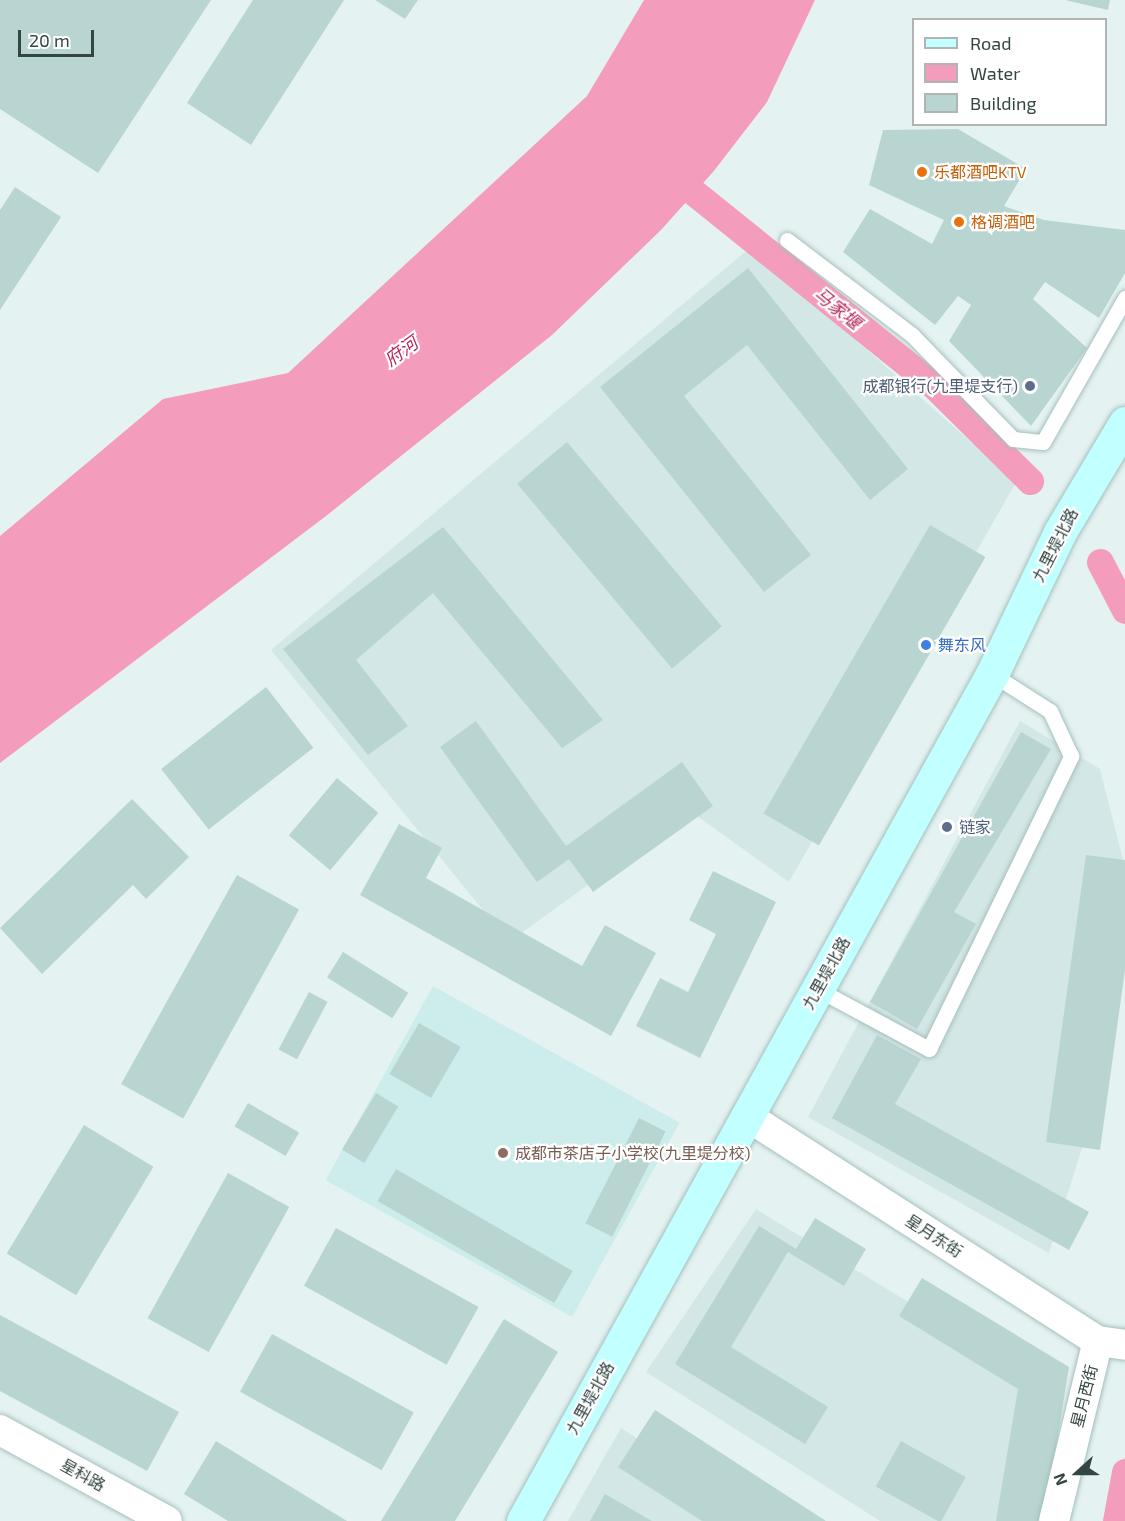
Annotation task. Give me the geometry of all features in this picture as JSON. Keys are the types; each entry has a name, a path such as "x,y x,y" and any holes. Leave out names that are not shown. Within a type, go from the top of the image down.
{"street":[{"name":"九里堤北路","path":"522,1521 992,674 1060,532 1125,423"},
{"name":"星月东街","path":"747,1116 1111,1343"},
{"name":"星月西街","path":"1053,1521 1111,1343"},
{"name":"星科路","path":"0,1430 167,1521"}],"lane":[{"path":"787,240 912,335 1014,439 1043,442 1125,298"},
{"path":"817,989 929,1049 1071,756 1050,711 992,674"}],"shaded area":[{"path":"751,247 1016,482 789,882 690,811 509,942 271,650"},
{"path":"1020,721 1100,769 1125,868 1109,1062 1049,1253 808,1117"},
{"name":"成都市茶店子小学校(九里堤分校)","path":"433,986 680,1123 572,1317 325,1180"},
{"path":"756,1209 1044,1385 1015,1521 880,1521 646,1372"},
{"path":"621,1428 761,1521 568,1521"}],"water":[{"name":"府河","path":"644,0 815,0 767,102 713,172 661,230 552,335 326,516 0,763 0,536 163,399 288,373 587,96"}],"building":[{"path":"0,0 211,0 98,173 0,109"},
{"path":"253,0 344,0 251,145 187,103"},
{"path":"375,0 418,0 405,19"},
{"path":"1065,0 1110,0 1108,10"},
{"path":"958,129 1026,169 1004,206 1044,220 1125,230 1125,273 1099,318 1045,282 1033,299 1087,348 1031,426 949,341 971,305 958,296 935,325 843,252 870,209 932,244 944,220 869,185 883,130"},
{"path":"15,187 61,217 0,310 0,210"},
{"path":"748,268 908,469 870,500 747,345 684,396 811,555 764,592 600,387"},
{"path":"567,442 722,627 672,668 517,484"},
{"path":"930,525 985,557 819,845 764,813"},
{"path":"443,527 603,720 562,748 433,593 356,660 408,726 368,755 283,649"},
{"path":"266,687 313,748 209,830 161,769"},
{"path":"476,721 566,846 682,762 713,806 593,892 569,859 537,882 440,747"},
{"path":"1021,732 1051,749 954,912 976,924 917,1029 870,1002"},
{"path":"337,778 378,813 330,870 289,835"},
{"path":"132,799 189,857 146,899 133,885 42,974 0,928"},
{"path":"399,824 442,848 426,878 582,966 605,925 656,953 611,1036 360,895"},
{"path":"1086,855 1125,860 1125,970 1100,1150 1046,1142"},
{"path":"713,871 776,902 700,1058 636,1026 660,978 688,992 716,934 689,920"},
{"path":"237,875 299,909 183,1118 121,1084"},
{"path":"343,952 408,993 392,1018 327,977"},
{"path":"309,992 328,1002 297,1059 278,1049"},
{"path":"419,1023 461,1047 431,1098 390,1074"},
{"path":"877,1035 921,1059 895,1104 1089,1212 1069,1250 832,1118"},
{"path":"376,1093 398,1106 364,1163 342,1150"},
{"path":"248,1103 299,1132 286,1156 235,1126"},
{"path":"639,1118 666,1132 612,1237 585,1223"},
{"path":"84,1125 153,1167 76,1295 7,1254"},
{"path":"396,1169 573,1271 554,1303 378,1201"},
{"path":"228,1173 289,1207 209,1352 148,1318"},
{"path":"815,1218 866,1249 844,1286 788,1252 731,1347 828,1407 805,1444 675,1364 759,1226 796,1249"},
{"path":"336,1228 479,1307 447,1365 304,1286"},
{"path":"922,1278 1069,1367 1044,1521 996,1521 1018,1389 899,1316"},
{"path":"0,1315 179,1412 147,1471 0,1391"},
{"path":"504,1319 558,1352 455,1521 381,1521"},
{"path":"272,1334 414,1413 382,1470 240,1392"},
{"path":"655,1410 826,1521 702,1521 618,1467"},
{"path":"216,1441 347,1521 228,1521 184,1494"},
{"path":"901,1441 966,1477 941,1521 876,1486"},
{"path":"605,1494 652,1521 590,1521"}],"waterway":[{"name":"马家堰","path":"666,170 932,384 1030,481"},
{"name":"马家堰","path":"1100,562 1125,610"},
{"name":"马家堰","path":"1116,1521 1125,1472"}],"place":[{"name":"乐都酒吧KTV","path":"922,172"},
{"name":"格调酒吧","path":"959,222"},
{"name":"成都银行(九里堤支行)","path":"1030,386"},
{"name":"舞东风","path":"926,645"},
{"name":"链家","path":"947,827"},
{"name":"成都市茶店子小学校(九里堤分校)","path":"503,1153"}]}
